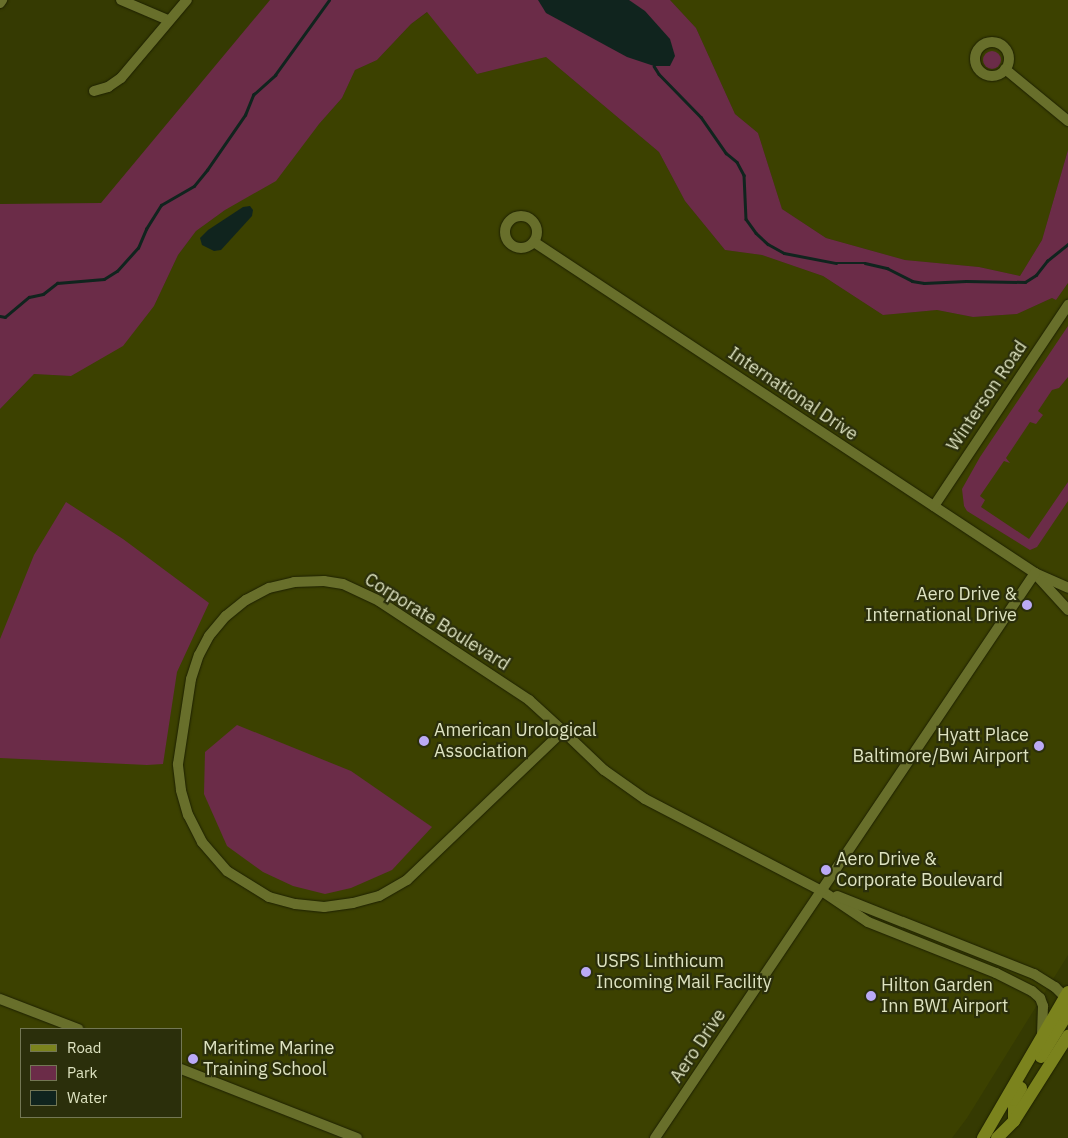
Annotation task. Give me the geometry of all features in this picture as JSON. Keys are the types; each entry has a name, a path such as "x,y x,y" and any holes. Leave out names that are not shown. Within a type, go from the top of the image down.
{"main road":[{"path":"983,1138 1067,996"},
{"path":"1014,1121 1014,1100 1066,1016 1067,996"},
{"path":"997,1138 1014,1121 1068,1036"}],"street":[{"path":"121,0 168,20"},
{"path":"94,91 108,87 121,78 168,20 187,0"},
{"path":"1006,69 1068,121"},
{"name":"International Drive","path":"534,242 1034,573 1068,588"},
{"name":"Winterson Road","path":"934,506 1068,305"},
{"name":"International Drive","path":"1034,573 1068,610"},
{"name":"Aero Drive","path":"656,1138 1034,573"},
{"name":"Corporate Boulevard","path":"563,731 407,880 379,896 353,903 324,907 295,904 269,897 248,886 227,871 202,842 188,815 181,790 178,764 191,679 199,655 210,636 226,616 246,600 269,588 294,582 324,581 344,584 360,590 529,700 563,731 604,770 645,799 822,891 868,922 996,973 1032,991 1040,998 1043,1006 1042,1039"},
{"name":"Corporate Boulevard","path":"822,891 1001,959 1034,974 1067,996"},
{"path":"0,998 75,1028"},
{"path":"182,1070 357,1138"}],"shaded area":[{"path":"670,0 1068,0 1068,150 1042,240 1020,276 979,267 905,260 826,238 782,209 758,133 735,114 696,28"},
{"path":"428,12 477,74 546,57 659,152 685,201 725,250 762,255 823,276 883,315 937,310 973,317 1017,314 1052,298 1056,300 1068,283 1068,955 967,1118 952,1138 0,1138 0,409 34,374 71,376 154,306 178,255 196,231 225,210 319,124 342,98 355,70 377,60 411,24"}],"green space":[{"path":"270,0 670,0 696,28 735,114 758,133 782,209 826,238 905,260 979,267 1020,276 1042,240 1068,150 1068,283 1056,300 1052,298 1017,314 973,317 937,310 883,315 823,276 762,255 725,250 685,201 659,152 546,57 477,74 427,12 411,24 377,60 355,70 342,98 319,124 276,181 225,210 196,231 178,255 154,306 123,346 71,376 34,374 0,409 0,204 101,203"},
{"path":"988,51 996,51 1001,56 999,67 988,69 983,64 983,56"},
{"path":"1068,326 1068,377 1059,388 1052,390 1038,411 1043,415 1036,424 1030,422 1006,458 1010,463 1004,461 980,496 985,500 981,507 1029,539 1068,482 1068,501 1037,547 1030,550 967,511 964,506 962,489 980,457"},
{"path":"66,502 123,539 209,603 177,672 163,764 147,765 0,758 0,639 34,555"},
{"path":"237,725 351,771 432,827 392,870 351,888 325,894 293,886 263,872 227,846 204,794 205,752"}],"water":[{"path":"538,0 629,0 645,11 670,39 675,56 670,66 654,66 627,57 546,13"},
{"path":"250,206 253,210 252,216 221,250 214,251 202,245 200,238 208,230 243,207"}],"waterway":[{"path":"0,316 5,317 29,297 43,294 57,283 104,279 117,271 138,248 146,229 161,205 194,186 207,170 245,115 253,95 275,75 329,0"},
{"path":"654,66 659,74 701,117 726,153 737,162 744,175 746,219 756,233 768,244 784,253 836,263 865,263 887,268 912,281 924,283 966,281 1025,282 1036,275 1047,261 1068,244"}],"place":[{"name":"Aero Drive & International Drive","path":"1027,605"},
{"name":"American Urological Association","path":"424,741"},
{"name":"Hyatt Place Baltimore/Bwi Airport","path":"1039,746"},
{"name":"Aero Drive & Corporate Boulevard","path":"826,870"},
{"name":"USPS Linthicum Incoming Mail Facility","path":"586,972"},
{"name":"Hilton Garden Inn BWI Airport","path":"871,996"},
{"name":"Maritime Marine Training School","path":"193,1059"}]}
